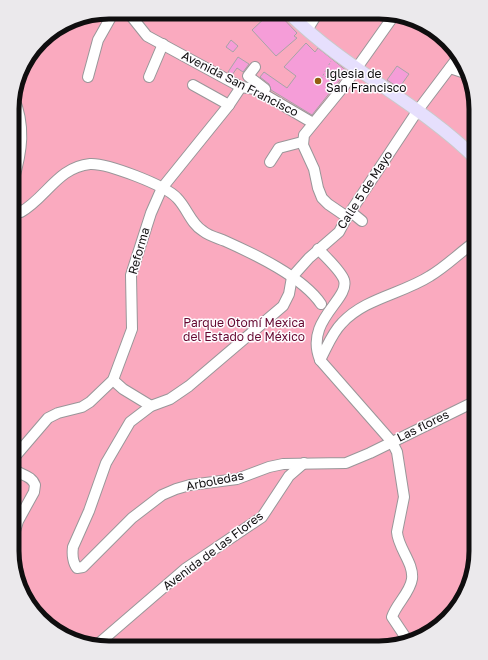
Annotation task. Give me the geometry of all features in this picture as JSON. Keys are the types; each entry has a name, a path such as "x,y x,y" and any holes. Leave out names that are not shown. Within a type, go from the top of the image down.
{"main road":[{"path":"295,19 307,30 357,68 418,110 454,138 469,152"}],"street":[{"path":"88,77 98,40 109,19"},
{"name":"Avenida San Francisco","path":"133,19 147,36 241,87 255,89 313,123"},
{"path":"307,30 314,19"},
{"path":"362,221 328,204 322,198 314,169 302,142 304,135 340,91 391,20"},
{"path":"149,76 163,44"},
{"name":"Calle 5 de Mayo","path":"292,277 318,249 339,232 349,214 418,110 455,61"},
{"path":"255,67 248,76 249,78 276,96 284,106"},
{"path":"450,68 461,72"},
{"path":"193,86 229,105"},
{"name":"Reforma","path":"19,452 48,418 58,412 82,407 90,402 113,380 132,329 134,317 130,290 131,274 143,234 162,188 229,105 241,87"},
{"path":"19,111 21,154 19,161"},
{"path":"270,162 279,148 302,142"},
{"path":"19,210 21,212 55,180 67,172 90,164 100,165 124,172 162,188 175,196 197,227 204,232 234,245 292,277 312,293 321,304"},
{"path":"320,360 334,332 342,322 357,310 396,294 430,277 469,246"},
{"path":"318,249 340,274 344,282 343,290 320,324 316,351 320,360 392,442 400,460 404,497 397,538 411,570 412,579 409,589 394,610 392,617 405,637"},
{"path":"113,380 123,389 151,406 170,399 189,386 283,306 287,301 292,277"},
{"name":"Las flores","path":"304,463 341,464 370,453 469,404"},
{"name":"Arboledas","path":"151,406 130,422 106,463 93,502 73,547 72,553 75,566 77,568 83,567 132,518 162,495 190,484 236,479 276,465 304,463"},
{"name":"Avenida de las Flores","path":"102,640 185,569 262,517 289,476 304,463"},
{"path":"19,473 29,477 35,485 34,492 19,519"}],"path":[{"path":"321,80 333,58"},
{"path":"324,75 340,91"}],"green space":[{"name":"Parque Otomí Mexica del Estado de México","path":"97,20 391,20 419,28 429,34 447,50 460,69 466,86 469,109 469,557 464,580 454,601 438,619 419,632 397,639 379,641 97,640 75,634 54,622 41,610 28,591 21,569 19,551 20,97 24,80 31,64 41,50 50,41 69,28"}],"building":[{"path":"264,19 284,19 297,33 294,36 297,38 276,56 252,30"},
{"path":"231,40 238,46 233,52 226,47"},
{"name":"Iglesia de San Francisco","path":"306,43 315,52 318,48 347,71 312,115 271,90 269,84 260,77 264,72 287,88 296,76 284,67"},
{"path":"238,57 249,64 243,72 237,68 232,75 228,72"},
{"path":"397,66 409,74 399,88 387,80"}],"place":[{"name":"Iglesia de San Francisco","path":"318,81"}]}
